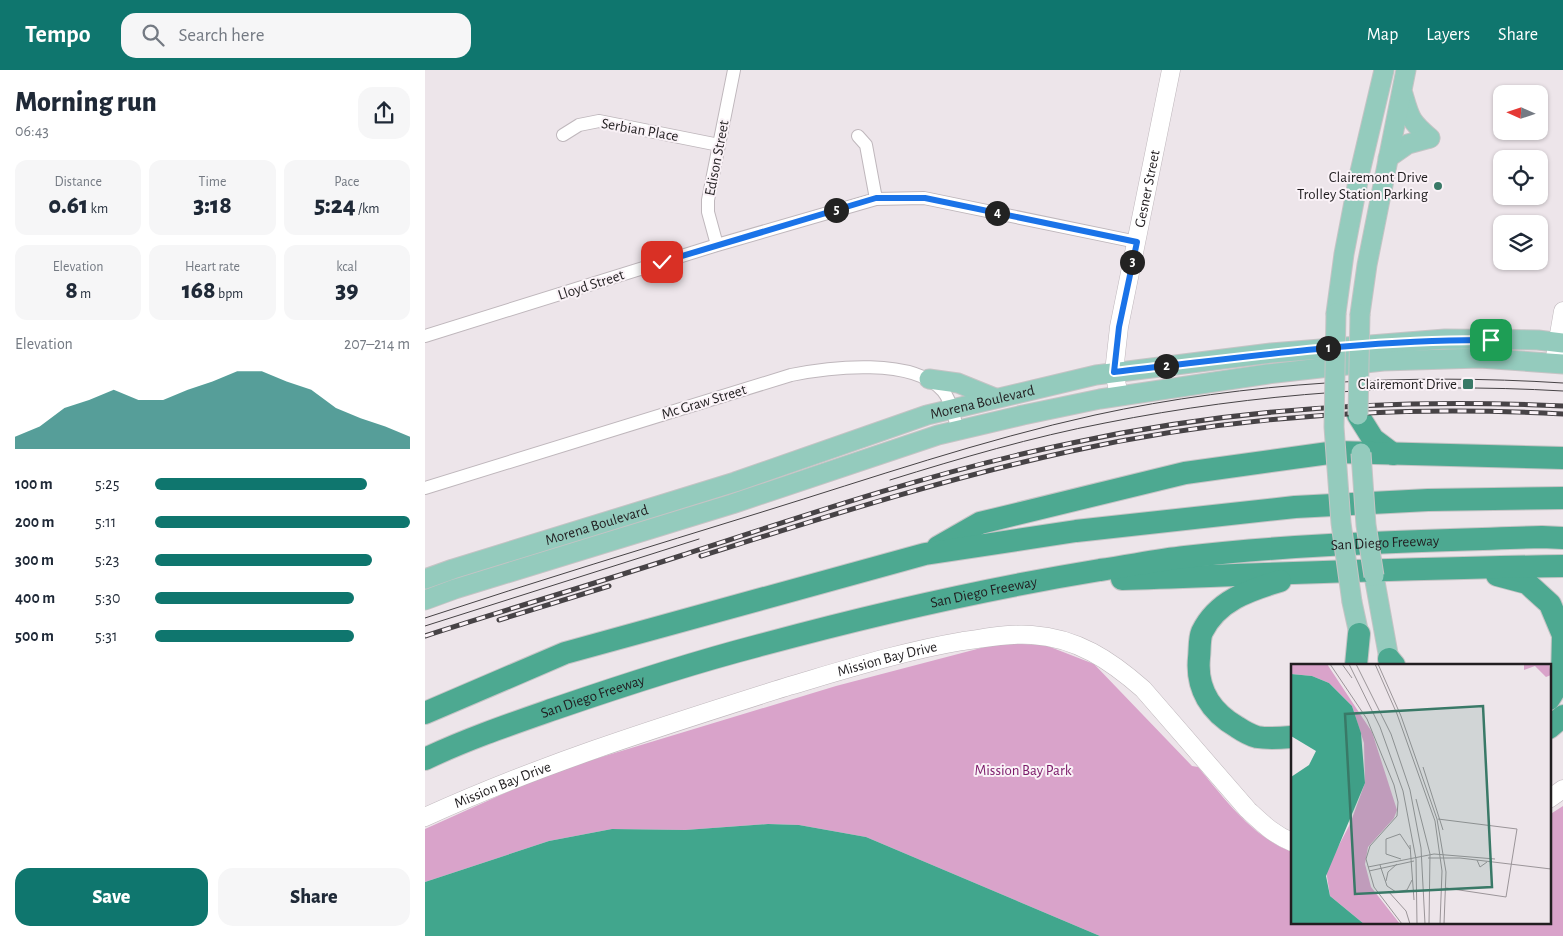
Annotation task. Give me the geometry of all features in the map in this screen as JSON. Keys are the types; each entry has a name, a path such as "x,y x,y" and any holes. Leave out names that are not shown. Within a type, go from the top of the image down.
{"highway":[{"path":"1358,415 1373,439 1393,454"},
{"path":"925,554 980,523 1185,473 1335,452 1563,458"},
{"path":"425,713 565,653 925,554 1076,531 1295,507 1428,500 1563,498"},
{"name":"San Diego Freeway","path":"425,759 518,722 627,684 713,657 930,602 1032,581 1184,557 1244,551 1359,543 1542,537 1563,538"},
{"path":"1032,581 1307,574 1439,568 1563,566"},
{"path":"1439,568 1491,573 1527,583 1550,604 1563,635 1562,678 1551,696"},
{"path":"1291,737 1278,739 1256,736 1225,721 1209,705 1200,683 1198,663 1201,633 1223,607 1237,596 1269,584 1307,574"},
{"path":"1356,664 1359,634"},
{"path":"1551,726 1563,716"}],"main road":[{"name":"Gesner Street","path":"1119,395 1114,372 1119,327 1171,70"},
{"path":"1365,664 1352,602 1341,524 1335,452 1336,313 1344,254 1359,176 1384,70"},
{"path":"1391,663 1378,603 1366,525 1358,415 1360,314 1367,265 1406,70"},
{"path":"1388,158 1408,144 1430,138 1414,125 1402,92"},
{"path":"1559,364 1563,311"},
{"name":"Morena Boulevard","path":"425,579 735,482 927,415 1114,372 1271,353 1445,340 1560,342"},
{"name":"Morena Boulevard","path":"425,600 723,506 938,435 1119,395 1268,374 1383,361 1480,358 1559,364"},
{"path":"929,379 958,383 995,398"},
{"name":"Mission Bay Drive","path":"425,817 464,799 579,754 845,669 949,644 998,636 1031,634 1051,637 1084,648 1104,658 1124,672 1143,690 1248,810 1264,826 1291,842"},
{"path":"1551,798 1563,789"}],"street":[{"name":"Edison Street","path":"717,245 708,212 708,200 734,70"},
{"name":"Serbian Place","path":"563,135 579,126 599,121 719,145"},
{"path":"858,136 866,145 876,198"},
{"name":"Lloyd Street","path":"425,336 717,245 876,198 925,198 1137,242"},
{"name":"Mc Graw Street","path":"425,488 791,375 835,368 863,367 890,369 929,379"},
{"path":"929,379 944,392 958,430"}],"green space":[{"name":"Mission Bay Park","path":"1000,643 1045,645 1094,664 1192,766 1198,767 1251,827 1277,845 1291,852 1291,924 1551,924 1551,814 1563,806 1563,936 1100,936 866,837 799,825 768,824 685,830 612,829 549,841 425,882 425,829 552,772 836,686"}],"shaded area":[{"path":"768,824 799,825 866,837 1100,936 425,936 425,882 549,841 612,829 685,830"}],"tram line":[{"path":"425,618 927,460 1095,415 1210,395 1327,383 1445,379 1563,383"},
{"path":"890,480 1024,441 1105,423 1219,404 1333,392 1391,389 1448,388 1563,391"},
{"path":"425,626 699,539"}],"railway":[{"path":"425,636 876,493 974,466 1072,443 1194,421 1317,408 1440,403 1563,406"},
{"path":"701,556 975,474 1067,452 1128,440 1189,430 1313,416 1438,411 1563,414"},
{"path":"499,620 609,586"}],"place":[{"name":"Clairemont Drive Trolley Station Parking","path":"1438,186"},
{"name":"Clairemont Drive","path":"1468,384"}],"route":[{"path":"662,262 876,198 925,198 1137,242 1119,327 1114,372 1271,353 1445,340 1491,340"}]}
